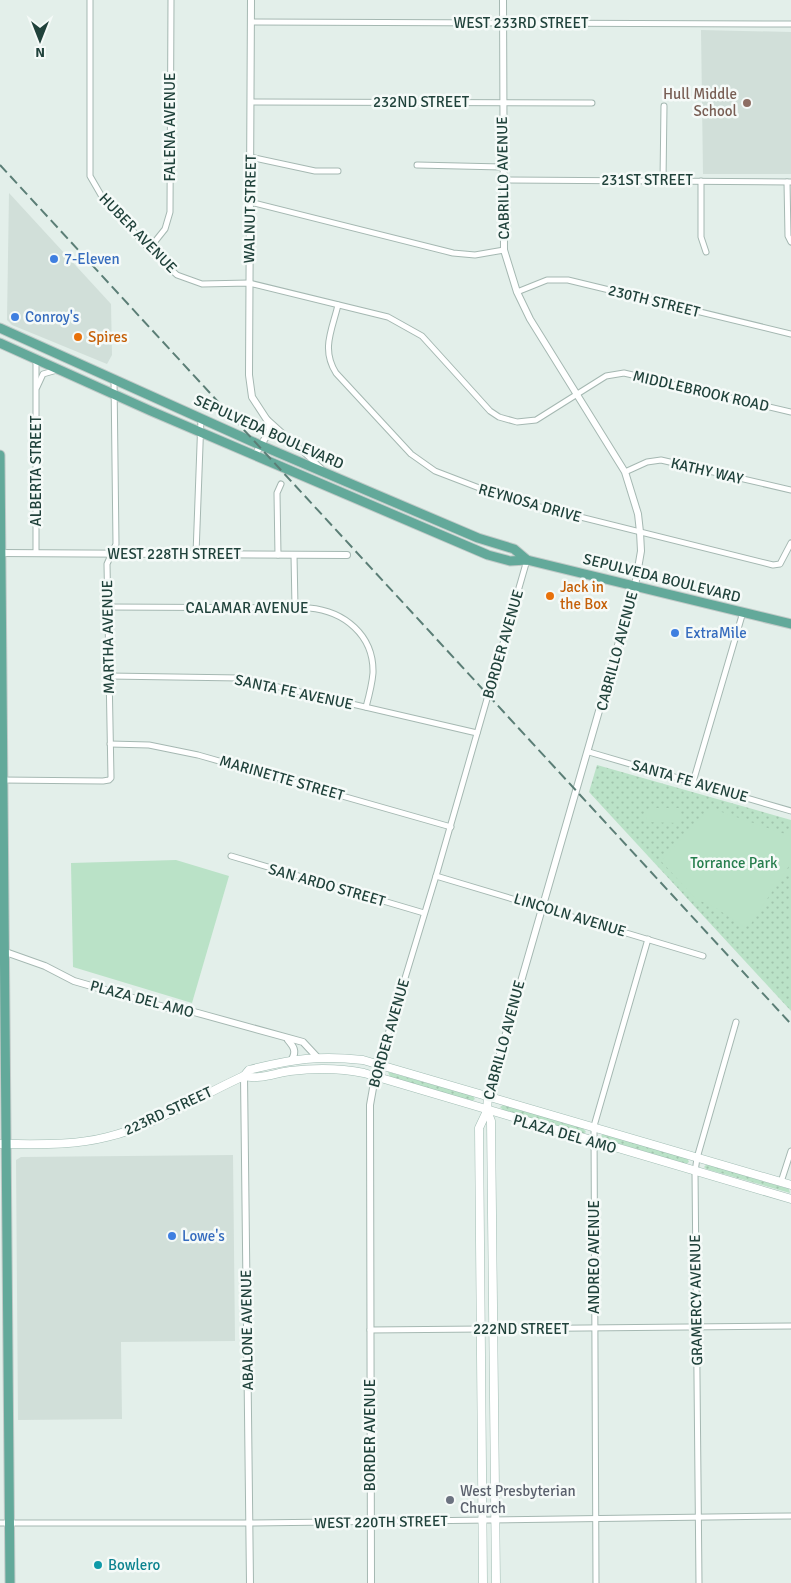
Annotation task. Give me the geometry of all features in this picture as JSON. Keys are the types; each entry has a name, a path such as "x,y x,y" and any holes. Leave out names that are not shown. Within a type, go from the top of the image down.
{"main road":[{"name":"SEPULVEDA BOULEVARD","path":"0,328 260,445 323,470 478,538 514,549 527,560"},
{"name":"SEPULVEDA BOULEVARD","path":"0,343 488,555 510,561 527,560 791,624"},
{"path":"0,455 4,1394 10,1523 10,1583"},
{"path":"415,524 420,513"},
{"name":"PLAZA DEL AMO","path":"791,1185 380,1064 316,1057 292,1059 249,1070 244,1076 252,1079 291,1071 349,1070 791,1199"},
{"name":"223RD STREET","path":"3,1144 67,1143 115,1135 149,1123 244,1076"},
{"name":"CABRILLO AVENUE","path":"483,1583 479,1128 487,1111 488,1096"},
{"name":"CABRILLO AVENUE","path":"487,1111 491,1121 496,1583"}],"street":[{"name":"HUBER AVENUE","path":"90,0 90,176 101,195 170,269 188,280 202,284 248,283"},
{"name":"FALENA AVENUE","path":"149,248 165,229 170,212 171,0"},
{"name":"WALNUT STREET","path":"251,0 248,283 250,388 256,406 270,430 256,455"},
{"name":"CABRILLO AVENUE","path":"488,1096 541,906 589,752 635,586 641,551 638,514 625,472 530,319 517,292 504,250 502,180 503,0"},
{"name":"WEST 233RD STREET","path":"251,22 791,24"},
{"name":"232ND STREET","path":"251,102 502,101 592,103"},
{"path":"664,106 664,180"},
{"path":"250,157 315,171 338,171"},
{"path":"417,165 502,167"},
{"name":"231ST STREET","path":"502,180 789,182"},
{"path":"702,181 701,237 706,252"},
{"path":"789,182 788,236 791,242"},
{"path":"250,202 452,253 476,255 504,250"},
{"name":"230TH STREET","path":"517,292 547,280 568,280 791,334"},
{"name":"MIDDLEBROOK ROAD","path":"248,283 388,317 422,336 490,411 508,421 527,422 536,420 606,376 624,373 791,412"},
{"name":"REYNOSA DRIVE","path":"338,305 328,346 330,364 336,373 418,461 435,471 508,500 773,565 780,564 791,543"},
{"name":"ALBERTA STREET","path":"36,359 36,553"},
{"path":"36,390 43,374 59,369"},
{"name":"MARTHA AVENUE","path":"1,780 103,781 111,778 107,564 116,544 114,379"},
{"name":"WALNUT STREET","path":"262,414 323,470"},
{"path":"196,554 202,418"},
{"name":"KATHY WAY","path":"625,472 646,462 661,460 791,490"},
{"path":"278,555 277,493 280,484"},
{"name":"WEST 228TH STREET","path":"0,553 347,555"},
{"path":"294,555 295,608"},
{"name":"BORDER AVENUE","path":"371,1583 370,1105 375,1077 451,827 527,560"},
{"name":"CALAMAR AVENUE","path":"108,608 295,608 330,612 358,630 365,640 372,662 371,688 366,708"},
{"path":"693,782 743,612"},
{"name":"SANTA FE AVENUE","path":"109,676 240,678 477,733"},
{"name":"MARINETTE STREET","path":"110,744 149,745 182,750 451,827"},
{"name":"SANTA FE AVENUE","path":"589,752 791,811"},
{"name":"SAN ARDO STREET","path":"231,856 424,913"},
{"name":"LINCOLN AVENUE","path":"436,876 704,956"},
{"name":"ANDREO AVENUE","path":"596,1583 594,1126 648,938"},
{"name":"PLAZA DEL AMO","path":"2,951 45,966 74,980 287,1039 304,1042 316,1057"},
{"name":"GRAMERCY AVENUE","path":"698,1583 695,1172 697,1158 736,1022"},
{"path":"287,1039 293,1045 294,1055 292,1059"},
{"name":"ABALONE AVENUE","path":"244,1076 250,1583"},
{"path":"781,1182 791,1151"},
{"name":"222ND STREET","path":"370,1330 791,1326"},
{"name":"WEST 220TH STREET","path":"0,1523 370,1522 791,1516"}],"shaded area":[{"name":"Hull Middle School","path":"701,30 791,32 791,174 703,174"},
{"path":"9,193 111,304 112,355 107,364 12,325 7,320"},
{"path":"233,1155 235,1341 121,1342 122,1419 18,1420 16,1160 21,1157"}],"green space":[{"name":"Torrance Park","path":"597,765 791,820 791,1011 589,792"},
{"path":"649,808 679,808 679,823 647,822 645,813"},
{"path":"713,809 791,836 791,863 750,925 744,927 716,908 696,899 661,861 706,812"},
{"path":"176,860 229,876 192,1003 73,967 71,863"},
{"path":"388,1072 473,1096 475,1099 472,1101 390,1077"},
{"path":"503,1105 583,1128 586,1132 583,1134 504,1111 500,1107"},
{"path":"603,1134 687,1158 689,1162 686,1164 603,1139 601,1136"},
{"path":"707,1164 789,1189 790,1193 706,1169 704,1167"}],"railway":[{"path":"0,165 791,1024"}],"place":[{"name":"Hull Middle School","path":"747,103"},
{"name":"7-Eleven","path":"54,259"},
{"name":"Conroy's","path":"15,317"},
{"name":"Spires","path":"78,337"},
{"name":"Jack in the Box","path":"550,596"},
{"name":"ExtraMile","path":"675,633"},
{"name":"Lowe's","path":"172,1236"},
{"name":"West Presbyterian Church","path":"450,1500"},
{"name":"Bowlero","path":"98,1565"}]}
